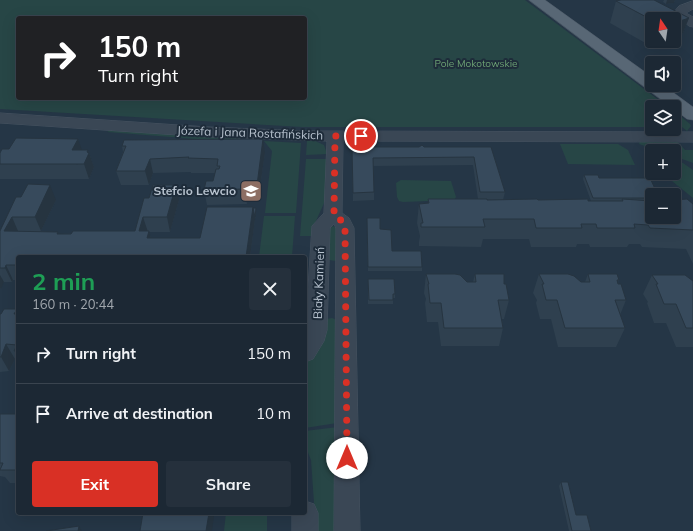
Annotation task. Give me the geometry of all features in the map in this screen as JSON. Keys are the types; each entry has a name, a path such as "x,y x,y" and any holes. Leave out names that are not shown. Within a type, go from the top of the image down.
{"main road":[{"path":"536,0 645,80"},
{"path":"662,92 693,115"}],"street":[{"path":"693,5 683,8 679,13 693,23"},
{"path":"681,23 693,30"},
{"name":"Józefa i Jana Rostafińskich","path":"0,118 240,134 335,136 693,136"},
{"path":"334,215 335,136"},
{"name":"Biały Kamień","path":"307,350 315,336 318,310 321,226 334,215 343,222 345,228 347,531"},
{"path":"320,267 345,267"},
{"path":"318,310 346,310"},
{"path":"305,515 305,531"}],"green space":[{"name":"Pole Mokotowskie","path":"0,0 525,0 645,90 645,92 648,92 659,100 645,100 645,127 302,127 0,109"},
{"path":"681,117 691,126 687,131 682,127"},
{"path":"111,130 238,137 241,139 235,142 107,132"},
{"path":"264,141 301,143 296,213 265,213 272,151"},
{"path":"307,141 315,141 324,145 327,154 306,155"},
{"path":"640,141 677,141 680,144 645,144 645,146 639,144"},
{"path":"560,144 618,144 628,150 635,165 568,164"},
{"path":"681,146 685,150 693,150 693,163 681,159"},
{"path":"306,159 327,159 325,201 315,223 312,236 300,236"},
{"path":"681,162 693,170 693,198 671,180 681,180"},
{"path":"401,180 451,181 456,197 454,200 399,201 397,197 396,183"},
{"path":"264,216 295,216 292,255 259,255"},
{"path":"331,226 337,227 336,261 329,260 329,228"},
{"path":"332,318 337,320 337,423 307,428 307,361 318,347 326,319"},
{"path":"338,427 337,531 316,531 311,460 307,450 307,431"},
{"path":"226,515 267,515 267,531 224,531"}],"building":[{"path":"654,0 677,12 645,12 645,16 616,1"},
{"path":"681,14 689,18 681,21"},
{"path":"16,138 78,139 72,150 88,150 87,152 89,153 84,164 0,164 0,153 2,149 9,149"},
{"path":"263,139 257,185 246,185 245,189 204,190 206,181 213,181 216,169 219,169 220,166 217,166 218,159 188,158 189,157 150,159 145,171 116,171 126,146 122,146 124,140"},
{"path":"422,145 424,147 491,147 505,192 480,192 474,157 373,158 374,192 353,193 352,147 419,147"},
{"path":"584,175 598,175 599,178 645,178 645,180 651,180 655,188 645,188 645,198 593,198"},
{"path":"28,184 50,185 35,217 12,217 4,231 58,232 57,234 71,234 73,231 135,231 144,198 149,198 153,185 176,185 167,217 143,217 139,231 149,231 147,238 200,238 207,207 253,207 246,255 16,255 16,265 6,265 5,268 0,268 0,231 16,197 21,197"},
{"path":"428,199 588,199 588,201 623,201 622,199 645,201 645,224 681,224 681,199 687,199 693,204 693,230 650,228 648,225 634,224 635,228 597,228 596,224 581,224 582,228 536,228 534,219 483,219 485,227 421,227 421,223 423,223 419,204 429,203"},
{"path":"253,208 256,208 255,217"},
{"path":"367,218 380,218 380,229 391,230 392,251 421,251 422,267 368,267"},
{"path":"426,274 455,274 460,275 467,282 476,282 475,274 504,274 504,284 506,284 509,300 498,300 503,328 444,328 441,303 430,303 429,284"},
{"path":"539,274 568,274 574,276 581,282 590,282 588,274 617,274 619,280 617,280 618,284 621,284 626,300 615,300 625,328 565,328 557,300 546,300 542,284 544,284"},
{"path":"652,275 685,275 693,281 693,328 686,328 676,304 664,304 656,284 658,284"},
{"path":"368,279 394,279 395,294 393,294 393,300 369,300"},
{"path":"4,309 16,309 14,314 16,314 16,345 6,344 0,357 0,314"},
{"path":"0,414 16,414 16,470 0,470 3,463 0,463"},
{"path":"561,482 568,482 576,515 587,515 591,531 572,531"},
{"path":"143,515 209,515 206,531 140,531"},
{"path":"79,526 78,531 46,531"}],"place":[{"name":"Stefcio Lewcio","path":"251,191"}],"route":[{"path":"347,458 345,228 343,222 334,215 335,136 361,136"}]}
